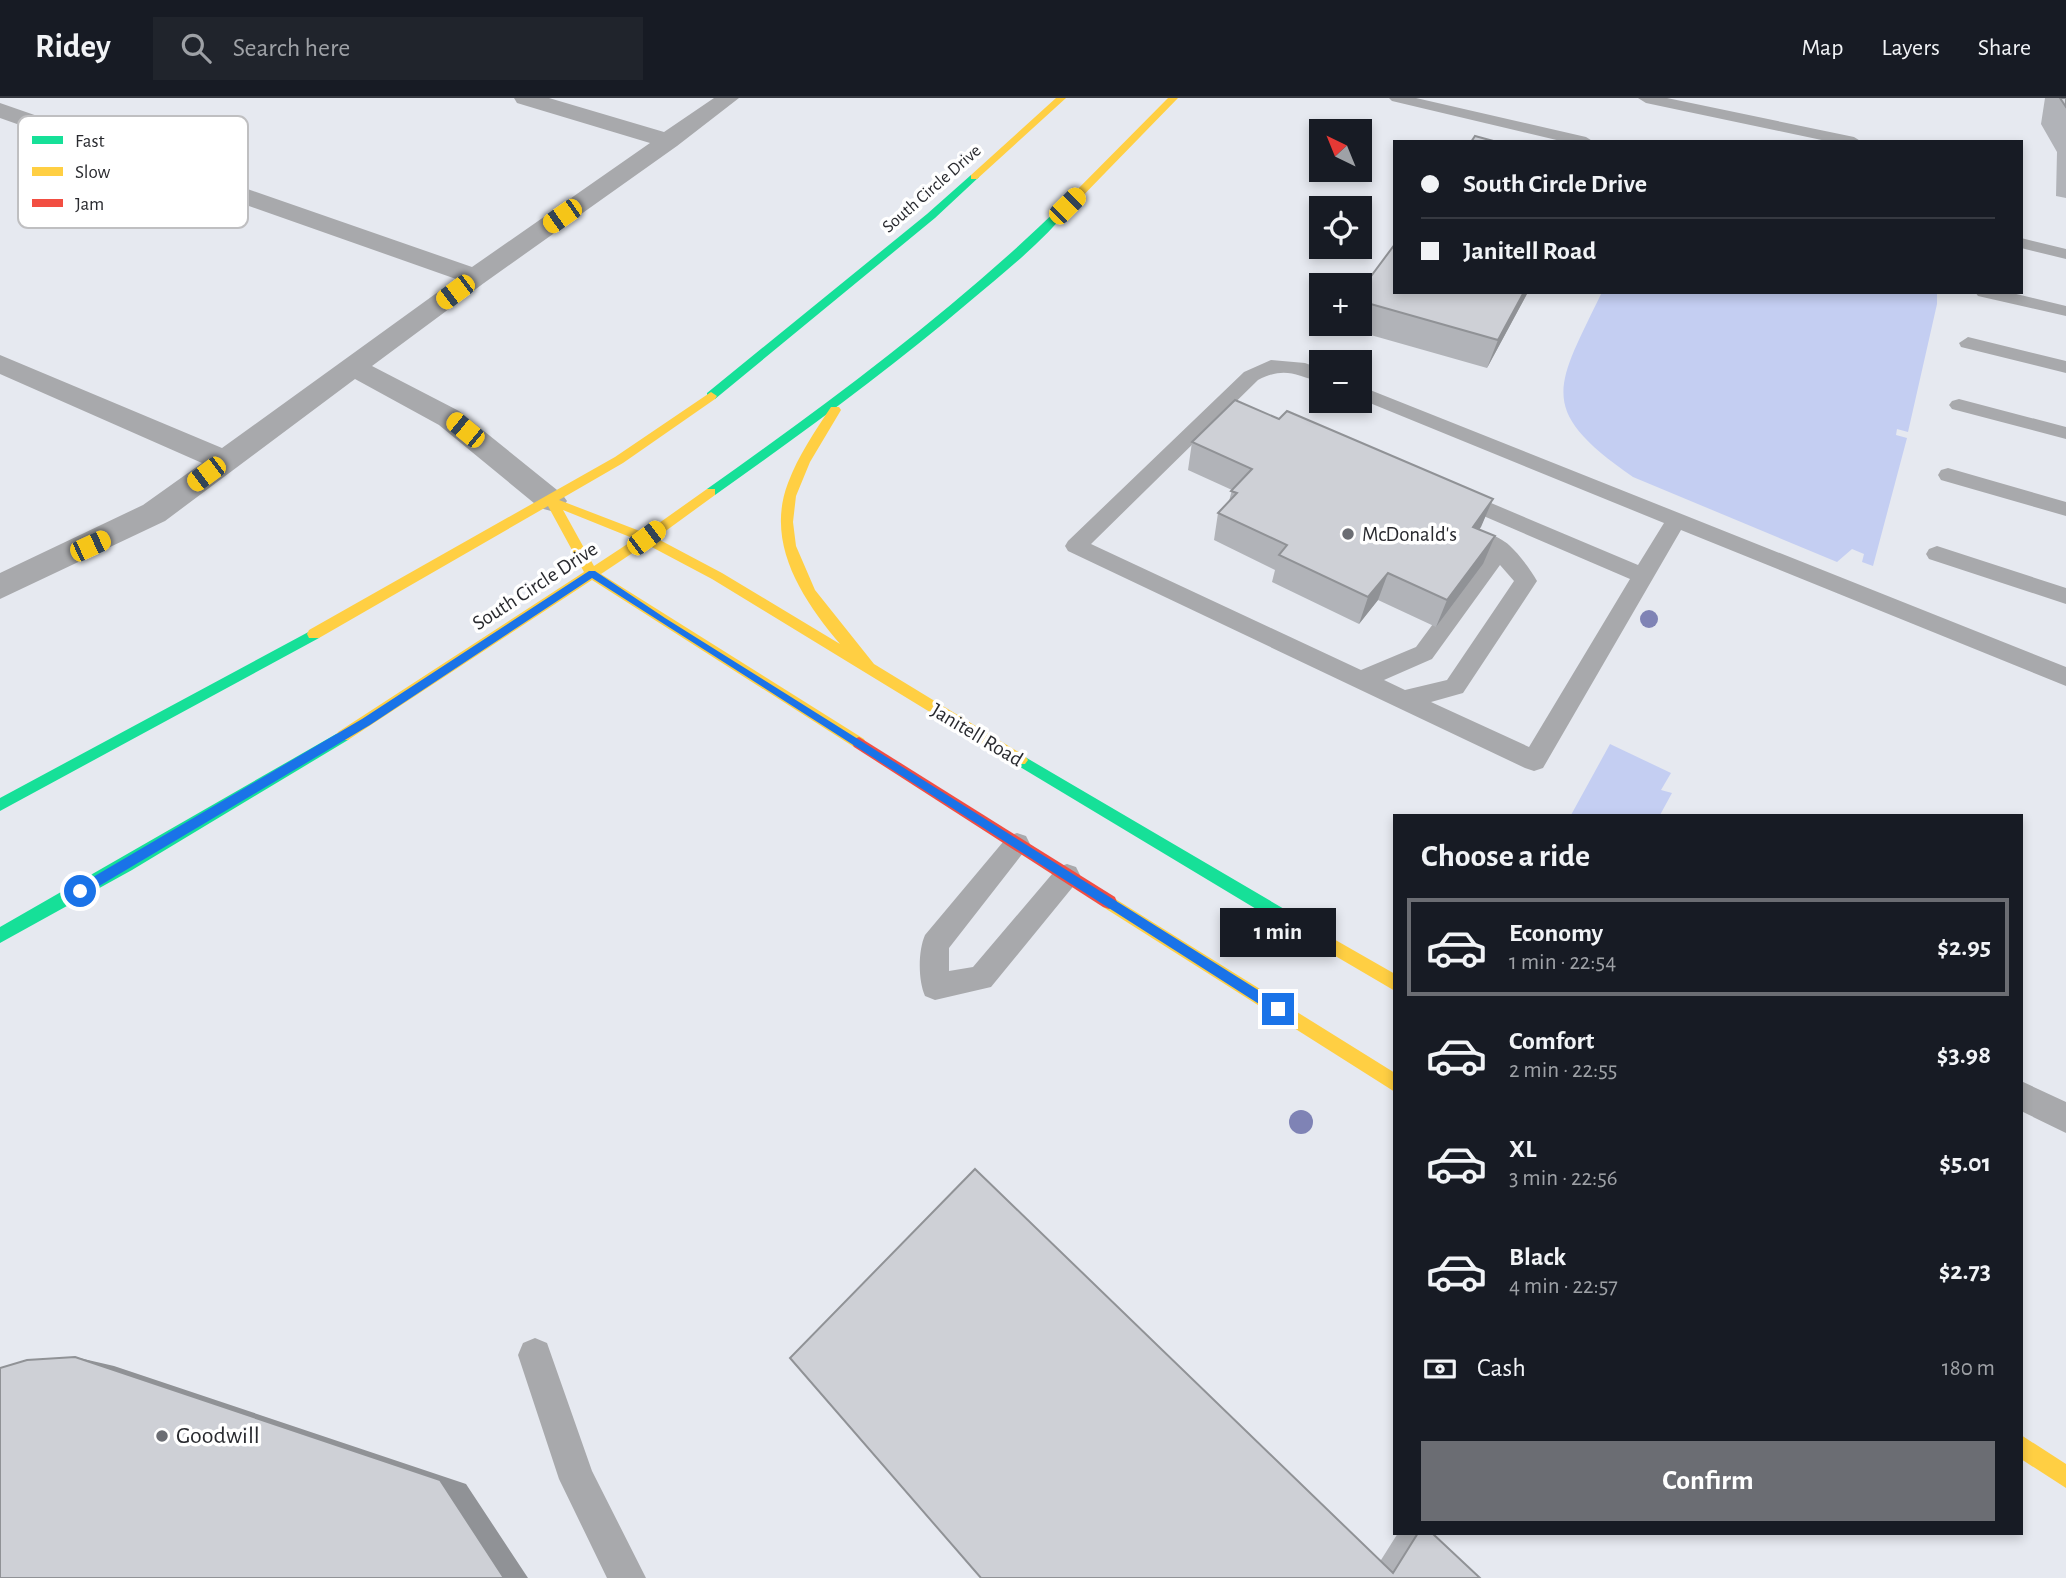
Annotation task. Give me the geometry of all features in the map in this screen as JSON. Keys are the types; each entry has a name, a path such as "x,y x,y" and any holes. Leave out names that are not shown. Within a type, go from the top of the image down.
{"main road":[{"name":"South Circle Drive","path":"0,805 279,654 619,460 717,392 931,216 1061,98"},
{"name":"South Circle Drive","path":"0,936 126,865 366,722 646,538 843,397 969,298 1050,223 1173,99"},
{"path":"843,397 802,468 789,497 786,527 790,551 802,578 834,627 873,673"},
{"name":"Janitell Road","path":"551,501 646,538 717,576 873,673 1393,982"},
{"name":"Janitell Road","path":"551,501 592,573 1393,1082"},
{"path":"2023,1447 2066,1477"}],"street":[{"path":"525,98 669,141"},
{"path":"0,587 154,513 475,277 728,98"},
{"path":"0,110 18,116"},
{"path":"248,197 475,277"},
{"path":"0,364 224,461"},
{"name":"Janitell Road","path":"353,367 449,418 551,501"}],"lane":[{"path":"1398,98 1577,140"},
{"path":"1646,98 1845,140"},
{"path":"2023,243 2066,254"},
{"path":"1993,294 2066,311"},
{"path":"1968,343 2066,367"},
{"path":"1309,371 1271,366 1251,376 1076,546 1534,761 1676,520"},
{"path":"1372,397 2066,677"},
{"path":"1227,400 1252,410"},
{"path":"1959,405 2066,433"},
{"path":"1208,418 1233,429"},
{"path":"1948,475 2066,509"},
{"path":"1441,490 1643,576"},
{"path":"1403,699 1455,687 1526,581 1500,549 1436,520"},
{"path":"1360,680 1424,653 1500,549"},
{"path":"1937,554 2066,596"},
{"path":"1017,844 935,944 935,987 981,978 1067,875"},
{"path":"2023,1096 2066,1118"},
{"path":"536,1355 577,1479 627,1578"}],"shaded area":[{"path":"1601,294 1937,294 1908,432 1897,429 1896,435 1907,438 1873,566 1862,562 1864,554 1852,549 1837,562 1633,477 1580,433 1568,414 1564,395 1566,375"},
{"path":"1610,744 1671,773 1661,790 1672,793 1661,814 1572,814"}],"building":[{"path":"1475,136 1490,140 1472,140"},
{"path":"1393,247 1393,294 1523,294 1498,340 1372,304 1372,275"},
{"name":"McDonald's","path":"1235,400 1279,419 1287,411 1493,499 1473,527 1495,536 1447,600 1388,573 1368,597 1279,555 1287,545 1218,513 1237,493 1231,491 1252,469 1192,442"},
{"path":"975,1169 1393,1573 1417,1535 1434,1535 1480,1578 981,1578 790,1358"},
{"name":"Goodwill","path":"75,1357 440,1480 504,1578 0,1578 0,1368 27,1360"}],"traffic: fast":[{"path":"711,396 931,216 974,177"},
{"path":"711,492 849,392 939,322 982,286 1065,208"},
{"path":"0,805 314,634"},
{"path":"0,936 126,865 343,736"},
{"path":"1020,760 1297,925"}],"traffic: slow":[{"path":"974,177 1061,98"},
{"path":"1065,208 1173,98"},
{"path":"314,634 619,460 711,396"},
{"path":"835,410 798,473 790,496 787,522 789,546 797,570 809,592 840,635 873,673"},
{"path":"343,736 646,538 711,492"},
{"path":"551,501 592,574 859,743"},
{"path":"551,501 646,538 717,576 1020,760"},
{"path":"1109,902 1393,1082"},
{"path":"1297,925 1393,982"},
{"path":"2023,1447 2066,1477"}],"traffic: jam":[{"path":"859,743 1109,902"}],"place":[{"name":"McDonald's","path":"1348,534"},
{"name":"Goodwill","path":"162,1436"}],"route":[{"path":"80,891 366,722 592,573 662,620 1278,1009"}]}
